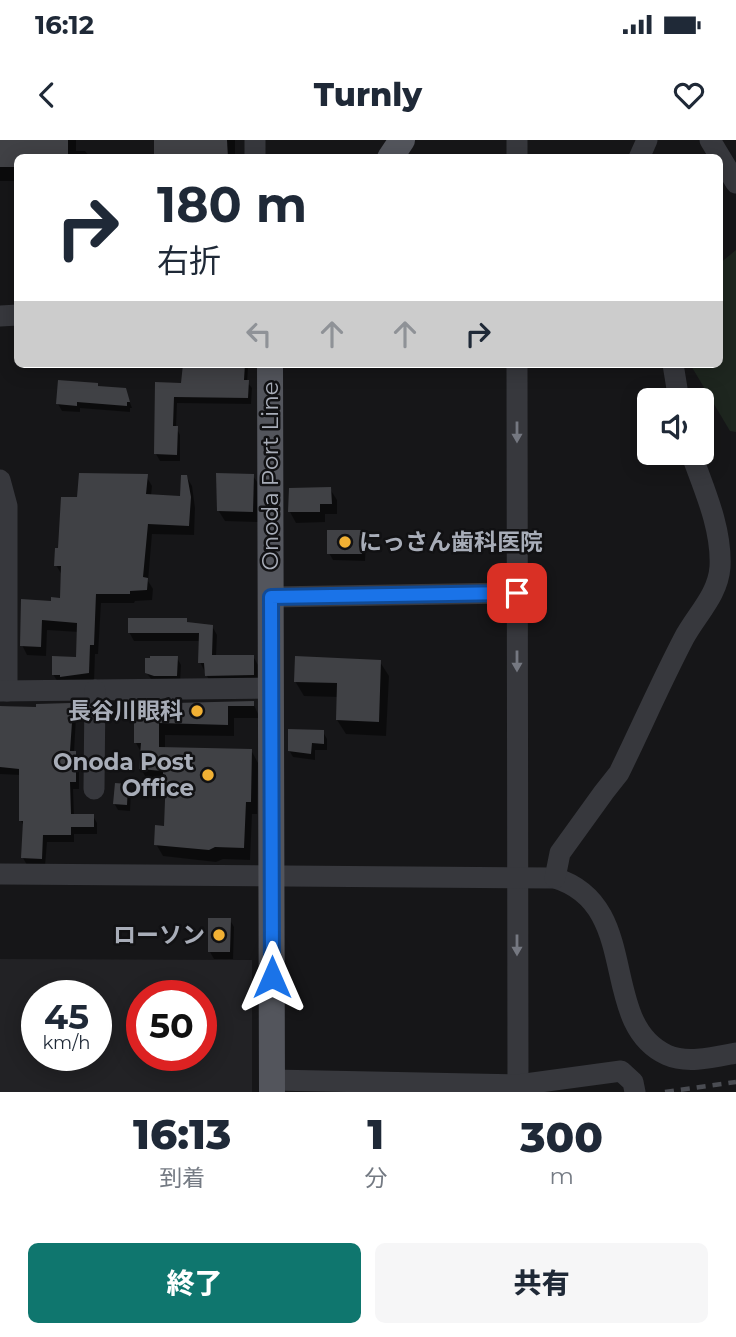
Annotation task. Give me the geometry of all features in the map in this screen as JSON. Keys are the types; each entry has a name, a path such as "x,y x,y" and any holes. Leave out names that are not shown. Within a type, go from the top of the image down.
{"main road":[{"name":"Onoda Port Line","path":"270,368 272,1086"}],"street":[{"path":"723,162 736,183"},
{"path":"517,368 517,1089"},
{"path":"674,368 677,388"},
{"path":"555,878 560,853 620,773 685,636 718,583 719,542 695,465"},
{"path":"0,480 4,506 4,691 272,688"},
{"path":"271,597 517,593"},
{"path":"94,690 94,789"},
{"path":"0,874 555,878 582,890 592,898 599,910 608,930 632,1018 652,1045 668,1055 687,1059 736,1054"},
{"path":"272,1086 517,1089 621,1071 633,1082 635,1092"}],"shaded area":[{"path":"736,250 736,432 730,431 714,404 714,388 704,388 692,368 723,368 723,261"},
{"path":"0,959 252,960 252,1092 0,1092"}],"building":[{"path":"0,140 68,140 68,154 14,154 14,167 0,167"},
{"path":"154,140 227,140 228,154 154,154"},
{"path":"183,368 245,368 244,380 249,380 248,398 174,397 173,426 178,426 177,455 154,454 155,382 181,383"},
{"path":"58,380 126,388 130,402 127,402 127,406 77,402 77,406 56,404"},
{"path":"79,473 148,474 146,494 180,496 181,475 187,475 191,497 189,526 148,524 143,577 148,578 147,590 130,591 130,594 96,594 94,645 90,645 89,673 60,677 52,675 52,656 76,657 77,623 42,620 41,647 20,646 21,599 51,601 51,597 60,598 61,566 54,566 55,548 58,548 61,497 77,497"},
{"path":"216,473 254,474 253,512 217,511"},
{"path":"331,487 332,504 320,504 320,512 288,512 289,488"},
{"name":"にっさん歯科医院","path":"327,530 362,530 362,554 327,554"},
{"path":"128,618 187,618 187,622 213,625 212,655 254,655 254,675 205,676 204,663 198,663 199,633 128,633"},
{"path":"178,656 177,676 154,676 145,673 145,658"},
{"path":"295,656 381,660 379,722 336,720 337,683 294,682"},
{"path":"254,701 254,706 228,706 228,725 159,723 159,747 252,749 251,802 246,802 244,848 215,847 209,850 154,845 155,825 164,826 166,775 163,771 139,769 141,743 134,743 134,704"},
{"path":"71,703 73,708 70,751 76,751 76,782 70,782 71,814 94,814 94,827 71,827 71,835 43,835 42,859 21,858 23,821 19,821 19,769 0,767 0,706 36,707 36,704"},
{"path":"288,729 324,730 324,744 312,743 311,754 288,751"},
{"path":"115,783 128,784 127,805 113,804"},
{"name":"ローソン","path":"208,918 231,918 230,952 208,952"}],"railway":[{"path":"665,1092 736,1082"}],"place":[{"name":"にっさん歯科医院","path":"345,542"},
{"name":"長谷川眼科","path":"197,711"},
{"name":"Onoda Post Office","path":"208,775"},
{"name":"ローソン","path":"219,935"}],"route":[{"path":"272,977 271,597 517,593"}]}
